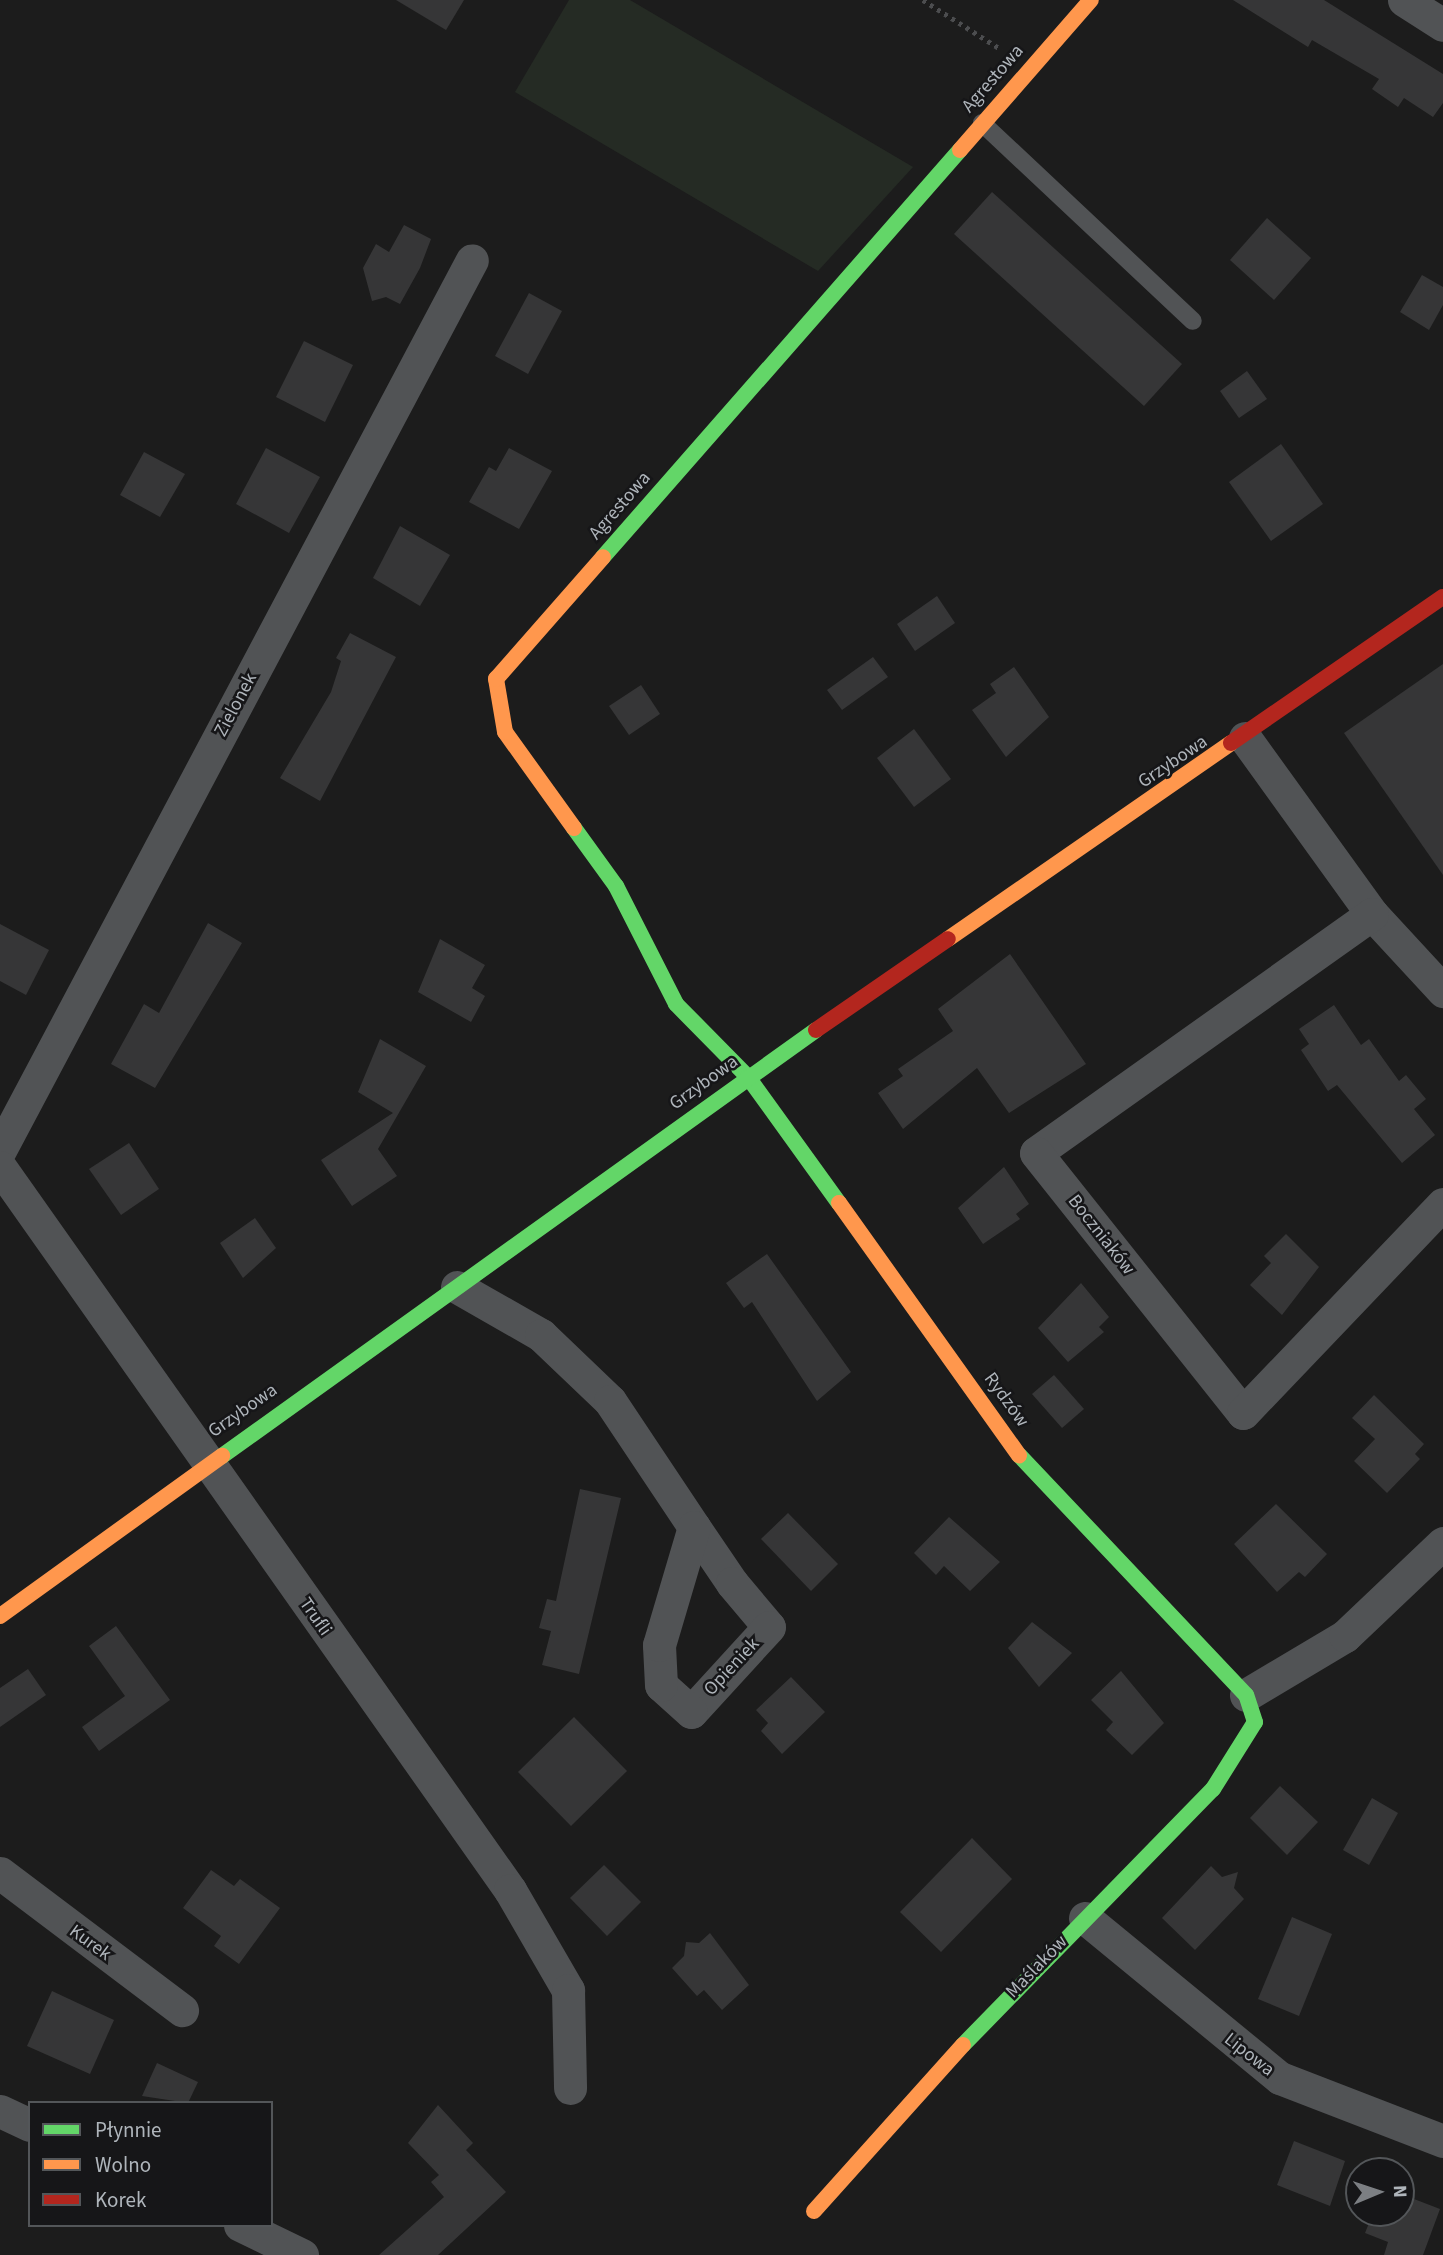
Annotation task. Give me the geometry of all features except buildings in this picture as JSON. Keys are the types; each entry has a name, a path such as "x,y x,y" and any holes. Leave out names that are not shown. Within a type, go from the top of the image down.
{"street":[{"name":"Agrestowa","path":"748,1077 677,1004 616,886 505,732 496,679 1091,0"},
{"path":"1404,0 1443,25"},
{"name":"Zielonek","path":"0,1150 472,260"},
{"name":"Grzybowa","path":"0,1616 205,1463 457,1287 748,1077 1245,738 1443,597"},
{"path":"1245,738 1372,914 1443,991"},
{"name":"Boczniaków","path":"1372,914 1036,1153 1243,1413 1443,1204"},
{"name":"Rydzów","path":"748,1077 1026,1463 1251,1709"},
{"name":"Trufli","path":"0,1167 205,1463 516,1901 568,1990 570,2088"},
{"name":"Opieniek","path":"457,1287 541,1335 610,1401 694,1527 769,1628 691,1712 661,1685 659,1645 694,1527"},
{"name":"Maślaków","path":"814,2210 1085,1918 1213,1789 1251,1709 1345,1636 1443,1543"},
{"name":"Kurek","path":"0,1873 182,2010"},
{"name":"Lipowa","path":"1085,1918 1280,2078 1443,2141"},
{"path":"0,2111 28,2124"},
{"path":"244,2227 302,2255"}],"lane":[{"path":"982,123 1193,321"}],"path":[{"path":"923,0 1030,68"}],"shaded area":[{"path":"569,0 630,0 913,167 818,271 515,92"}],"traffic: fast":[{"path":"603,557 960,150"},
{"path":"574,828 616,886 676,1004 748,1077 839,1203"},
{"path":"222,1456 816,1030"},
{"path":"963,2045 1213,1789 1255,1722 1246,1695 1019,1455"}],"traffic: slow":[{"path":"960,150 1091,0"},
{"path":"574,828 505,732 496,679 603,557"},
{"path":"948,939 1231,743"},
{"path":"839,1203 1019,1455"},
{"path":"0,1616 222,1456"},
{"path":"814,2211 963,2045"}],"traffic: jam":[{"path":"1231,743 1443,597"},
{"path":"816,1030 948,939"}]}
